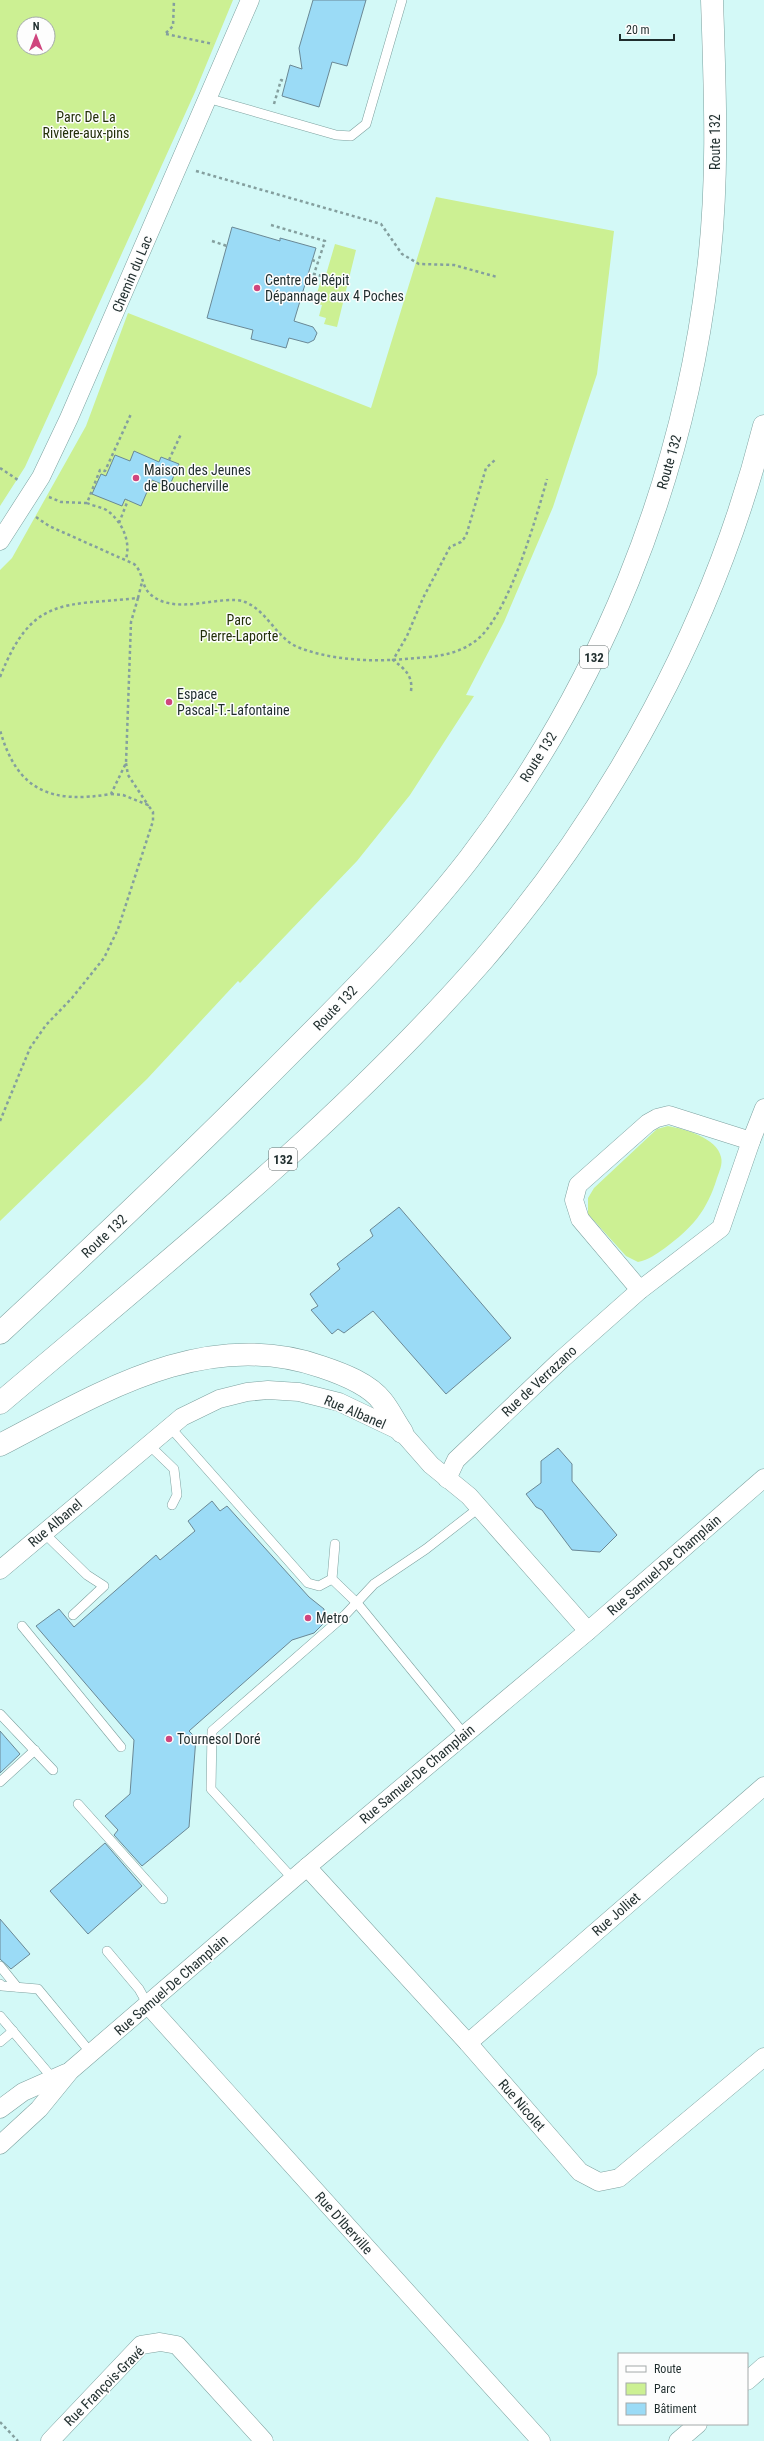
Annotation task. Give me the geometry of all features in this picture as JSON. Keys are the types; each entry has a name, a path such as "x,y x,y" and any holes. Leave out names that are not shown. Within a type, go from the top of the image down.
{"highway":[{"name":"Route 132","path":"0,1333 114,1227 232,1112 356,987 419,920 466,863 499,817 537,759 577,690 613,618 640,553 672,455 693,365 709,268 715,188 712,0"},
{"name":"132","path":"0,1403 243,1196 332,1114 421,1028 468,976 515,920 556,866 602,797 660,695 712,582 740,506 764,426"},
{"path":"0,1445 80,1402 133,1379 189,1362 245,1354 295,1358 351,1379 382,1401 402,1432"}],"street":[{"name":"Chemin du Lac","path":"0,541 23,508 41,477 69,418 250,0"},
{"name":"Rue de Verrazano","path":"447,1479 456,1460 561,1360 640,1290 722,1228 751,1141 764,1108"},
{"path":"640,1290 580,1219 574,1200 578,1185 648,1123 657,1118 669,1115 751,1141"},
{"name":"Rue Albanel","path":"0,1570 169,1426 194,1410 219,1399 247,1392 277,1390 305,1393 333,1400 402,1432 431,1465 447,1479 467,1493 588,1632"},
{"name":"Rue Samuel-De Champlain","path":"0,2145 39,2109 56,2082 464,1734 588,1632 764,1478"},
{"name":"Rue Jolliet","path":"468,2043 764,1786"},
{"name":"Rue Nicolet","path":"307,1867 468,2043 580,2172 599,2182 619,2178 764,2057"},
{"name":"Rue D'Iberville","path":"148,2005 540,2441"},
{"name":"Rue Samuel-De Champlain","path":"0,2109 23,2092 56,2082"},
{"name":"Rue François-Gravé","path":"50,2441 141,2345 160,2342 177,2345 264,2441"},
{"path":"748,2380 763,2370"},
{"path":"678,2441 697,2425"}],"lane":[{"path":"207,98 340,136 351,136 366,124 402,0"},
{"path":"169,1426 308,1583 319,1586 332,1579"},
{"path":"148,1444 174,1469 177,1495 172,1505"},
{"path":"293,1879 211,1789 212,1731 357,1604 387,1574 426,1549 480,1507"},
{"path":"44,1532 87,1575 104,1586 73,1614"},
{"path":"335,1544 332,1579 357,1604 464,1734"},
{"path":"22,1626 121,1747"},
{"path":"0,1714 53,1770"},
{"path":"0,1782 35,1750"},
{"path":"78,1804 163,1899"},
{"path":"107,1951 139,1989 148,2005"},
{"path":"0,1966 17,1987"},
{"path":"0,1984 2,1986 38,1989 91,2053"},
{"path":"0,2016 56,2082"},
{"path":"0,2027 13,2031"},
{"path":"0,2042 13,2031"}],"path":[{"path":"174,0 173,26 166,34 229,48"},
{"path":"271,116 282,80 286,82"},
{"path":"192,170 381,224 402,254 418,264 454,265 497,277"},
{"path":"271,225 325,241 314,274 329,278"},
{"path":"212,241 227,246"},
{"path":"312,260 318,262"},
{"path":"87,503 100,470 107,471 131,414"},
{"path":"169,460 181,434"},
{"path":"393,660 407,636 423,598 450,546 461,542 466,536 486,468 496,459"},
{"path":"0,468 20,482"},
{"path":"23,508 49,526 126,559 140,570 142,580 152,595 169,602 197,605 244,602 256,608 290,643 299,648 318,654 363,660 393,660 449,655 474,642 488,629 514,579 533,528 547,479"},
{"path":"48,497 61,502 87,503 107,510 118,523 128,542 126,559"},
{"path":"118,523 128,500"},
{"path":"0,1121 30,1048 46,1025 72,998 104,958 118,929 153,821 153,812 128,775 126,763 131,622 142,580"},
{"path":"0,677 18,638 43,613 61,606 138,598"},
{"path":"393,660 408,674 412,682 411,691"},
{"path":"0,730 14,764 25,780 39,790 52,794 73,797 123,794 148,805"},
{"path":"110,794 126,763"},
{"path":"0,2422 18,2441"}],"green space":[{"name":"Parc De La Rivière-aux-pins","path":"0,0 233,0 195,92 25,467 0,506"},
{"name":"Parc Pierre-Laporte","path":"436,197 614,231 597,374 553,507 504,622 466,695 474,696 410,795 357,861 240,983 238,981 147,1079 0,1221 0,570 12,558 86,426 128,313 371,408"},
{"path":"335,244 356,250 337,327 324,324 326,318 319,316 322,305 314,303 322,277 325,278"},
{"path":"668,1126 691,1132 707,1140 713,1145 718,1150 721,1157 720,1171 708,1200 691,1226 675,1241 655,1255 638,1262 626,1256 588,1214 588,1198 594,1188 657,1129"}],"building":[{"path":"313,0 366,0 347,66 332,62 319,107 282,96 290,65 302,69 299,48"},
{"name":"Centre de Répit Dépannage aux 4 Poches","path":"232,227 280,241 280,238 316,248 294,321 313,327 317,333 314,340 308,343 289,338 286,348 251,339 253,330 207,318"},
{"name":"Maison des Jeunes de Boucherville","path":"134,451 159,462 161,457 179,464 169,487 152,480 141,506 125,499 122,506 92,494 101,474 106,476 115,455 130,461"},
{"path":"399,1207 511,1338 446,1394 373,1311 344,1333 338,1329 332,1334 311,1310 318,1306 310,1294 340,1269 337,1264 373,1236 370,1230"},
{"path":"558,1448 572,1464 572,1481 617,1535 600,1552 572,1550 542,1510 536,1507 526,1494 541,1483 541,1461"},
{"path":"212,1501 220,1511 227,1506 309,1597 324,1609 324,1623 314,1633 292,1640 189,1731 196,1738 189,1827 142,1866 114,1835 118,1830 105,1816 130,1794 134,1740 36,1626 59,1609 74,1627 156,1555 160,1560 195,1531 188,1521"},
{"path":"0,1731 20,1754 0,1773"},
{"path":"105,1843 142,1886 88,1934 50,1891"},
{"path":"0,1919 30,1954 11,1969 0,1959"}],"place":[{"name":"Centre de Répit Dépannage aux 4 Poches","path":"257,288"},
{"name":"Maison des Jeunes de Boucherville","path":"136,478"},
{"name":"Espace Pascal-T.-Lafontaine","path":"169,702"},
{"name":"Metro","path":"308,1618"},
{"name":"Tournesol Doré","path":"169,1739"}]}
